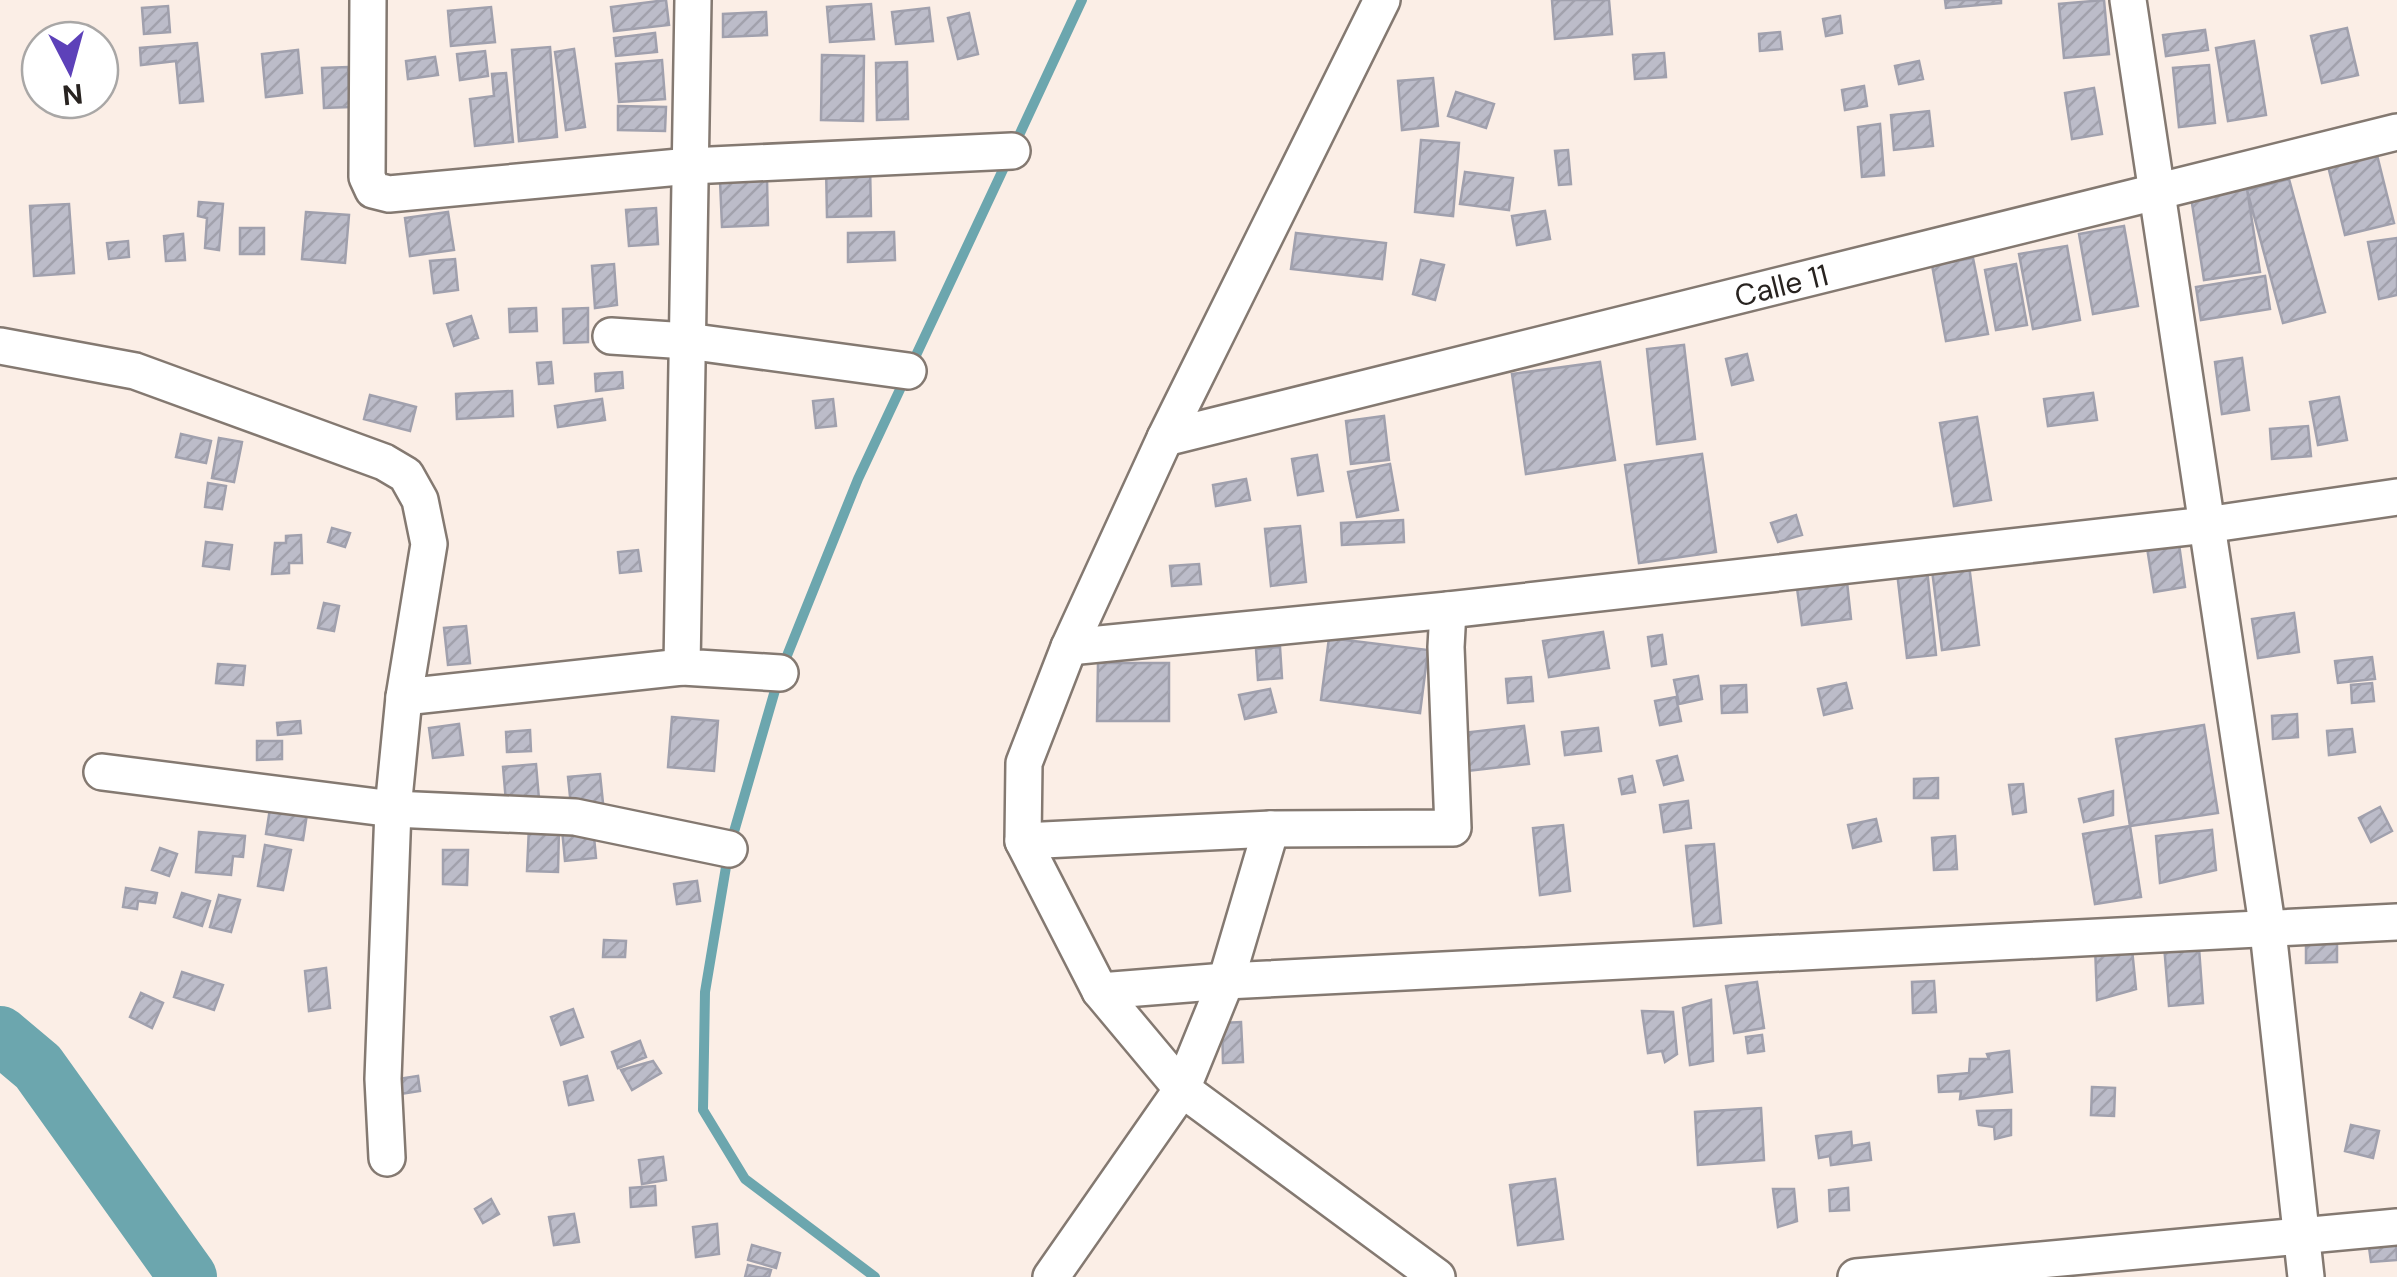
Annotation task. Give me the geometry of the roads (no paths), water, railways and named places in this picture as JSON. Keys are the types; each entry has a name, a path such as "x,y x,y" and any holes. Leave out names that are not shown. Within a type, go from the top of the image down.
{"street":[{"path":"368,0 367,177 373,190 389,194 690,166 1012,151"},
{"path":"682,667 693,0"},
{"path":"1382,0 1166,438 1068,647 1024,763 1023,840 1100,991 1182,1089 1437,1277"},
{"path":"2128,0 2268,930 2306,1277"},
{"name":"Calle 11","path":"1166,438 2397,132"},
{"path":"610,336 687,341 908,371"},
{"path":"0,346 135,371 384,462 406,475 420,500 429,544 404,697 394,809 383,1079 387,1158"},
{"path":"1068,647 1448,610 2206,525 2397,497"},
{"path":"1023,840 1271,829 1453,828 1448,610"},
{"path":"404,697 682,667 780,673"},
{"path":"102,772 394,809 575,818 730,849"},
{"path":"1051,1277 1182,1089 1226,981 1271,829"},
{"path":"1100,991 1226,981 2397,922"},
{"path":"1856,1277 2397,1227"}],"waterway":[{"path":"1015,144 1082,0"},
{"path":"875,1277 745,1179 703,1110 705,992 729,849 780,673 858,479 1008,159"},
{"path":"0,1035 38,1067 188,1277"}]}
